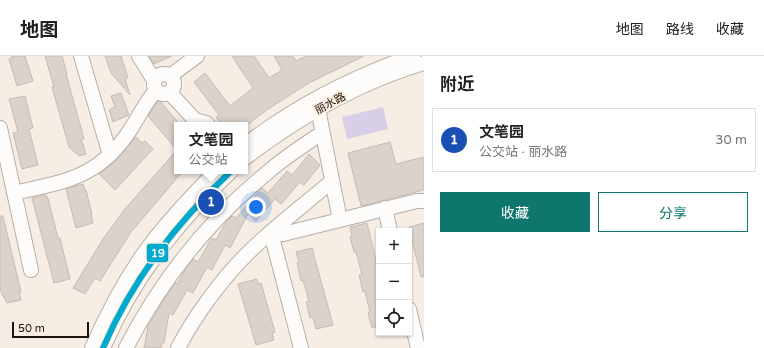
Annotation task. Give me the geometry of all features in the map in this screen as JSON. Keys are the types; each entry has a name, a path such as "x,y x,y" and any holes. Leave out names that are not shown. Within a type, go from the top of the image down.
{"street":[{"path":"81,56 110,155"},
{"path":"139,56 160,87 199,122"},
{"name":"丽水路","path":"248,143 282,119 328,92 373,71 413,56"},
{"path":"14,193 76,178 91,170 110,155 125,137 151,97 160,87 159,74 170,76 191,58"},
{"name":"丽水路","path":"248,156 287,128 318,109 377,80 424,63"},
{"path":"318,109 340,220"},
{"path":"0,128 31,270"},
{"path":"126,348 146,311 174,269 209,228 228,208 268,172 289,155 322,133"},
{"path":"92,348 112,305 142,256 182,207 213,174"},
{"path":"103,348 121,310 150,262 189,214 227,174"},
{"path":"178,348 220,285 249,252 332,181"},
{"path":"271,233 283,234 417,200 424,201"},
{"path":"385,208 389,228"},
{"path":"271,233 301,348"},
{"path":"412,322 418,348"}],"shaded area":[{"path":"383,107 388,129 347,139 342,117"}],"building":[{"path":"12,56 25,56 33,81 17,86 9,59 12,58"},
{"path":"45,56 62,56 84,139 81,139 86,154 79,156 69,147"},
{"path":"105,56 121,56 128,78 125,79 130,95 111,73"},
{"path":"149,56 172,56 154,64"},
{"path":"232,56 254,56 269,78 282,70 274,56 293,56 296,61 306,56 364,56 309,83 268,109 248,124 248,122 220,122 216,117 219,115 194,82 205,73 230,106 253,88"},
{"path":"121,93 129,115 113,122 109,110 115,107 111,96"},
{"path":"25,96 33,128 29,129 38,165 22,169 13,133 18,132 9,99"},
{"path":"159,100 177,121 174,122 174,146 148,116"},
{"path":"136,137 142,143 145,141 153,149 115,190 99,174 116,161"},
{"path":"390,142 396,164 424,157 424,190 361,206 348,153"},
{"path":"174,153 174,174 180,174 131,232 100,281 95,278 85,294 73,288 103,239 124,210"},
{"path":"309,154 320,165 304,185 300,182 281,204 275,199 256,221 248,214 230,248 225,245 212,270 207,267 193,293 187,290 173,315 169,313 164,343 162,343 161,348 144,348 148,326 175,283 177,284 193,259 198,262 211,239 216,240 226,222 232,216 236,218 262,188 268,193 287,171 292,175"},
{"path":"83,184 86,190 93,223 76,228 66,189"},
{"path":"46,195 58,238 60,238 70,279 54,283 32,198"},
{"path":"0,216 3,216 21,292 19,292 21,300 7,303 0,288"},
{"path":"367,223 376,260 376,327 372,328 365,291 363,292 359,275 362,275 356,252 354,252 350,237 352,236 350,227"},
{"path":"424,223 424,277 421,277 412,240 412,228 409,227"},
{"path":"312,248 333,325 316,329 313,317 310,318 306,302 309,301 303,280 301,281 296,252"},
{"path":"257,279 258,284 261,283 275,332 272,333 274,340 256,345 238,284"}],"transit line":[{"name":"19","path":"103,348 115,322 142,275 174,232 228,174"}],"place":[{"name":"文笔园","path":"211,202"}]}
